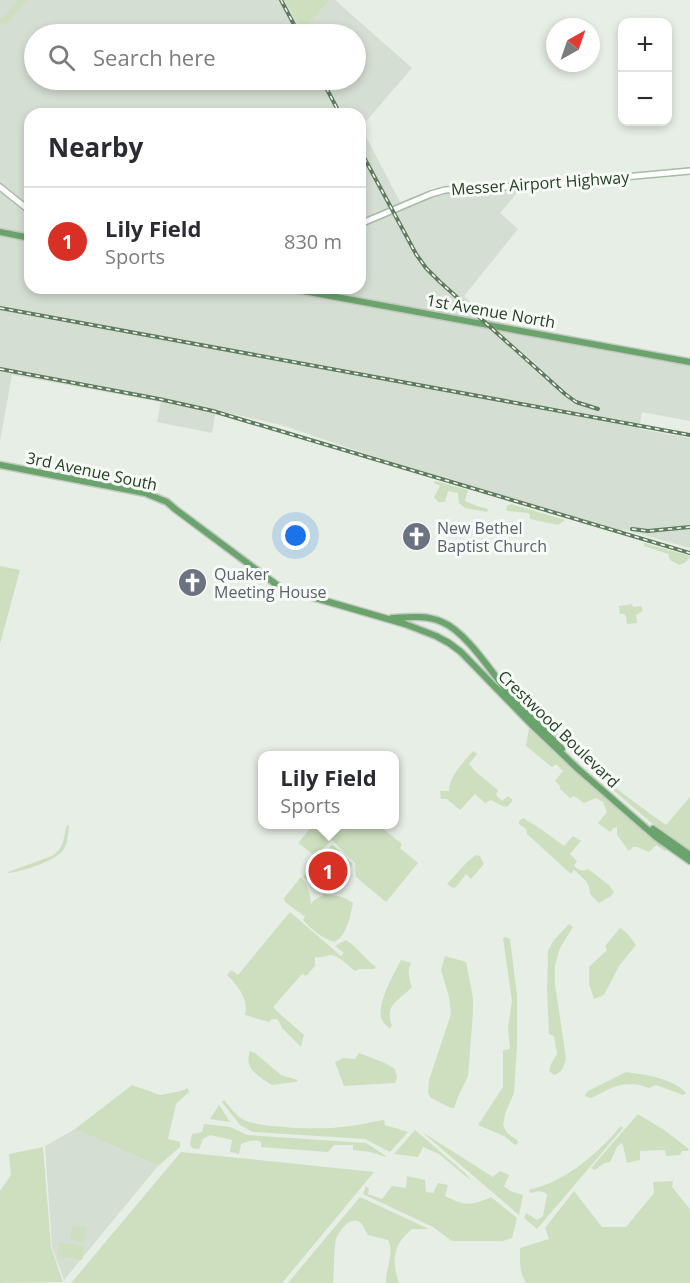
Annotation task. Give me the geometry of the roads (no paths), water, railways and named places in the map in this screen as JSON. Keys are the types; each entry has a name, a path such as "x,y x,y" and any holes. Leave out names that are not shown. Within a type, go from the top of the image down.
{"main road":[{"name":"Messer Airport Highway","path":"366,221 445,190 525,186 690,171"},
{"path":"0,187 24,207"},
{"path":"0,232 24,237"},
{"name":"1st Avenue North","path":"320,294 690,362"},
{"name":"3rd Avenue South","path":"0,467 140,492 163,500 281,588 388,618"},
{"name":"Crestwood Boulevard","path":"388,618 424,617 443,622 458,632 518,704 567,753 641,819 690,855"},
{"name":"Crestwood Boulevard","path":"388,618 436,636 457,649 571,762 656,837 690,861"}],"railway":[{"path":"281,0 294,24"},
{"path":"327,90 337,108"},
{"path":"366,161 416,254 426,268 565,394 576,402 598,409"},
{"path":"0,308 690,435"},
{"path":"0,369 213,411 690,553"},
{"path":"632,529 648,531 690,527"}],"place":[{"name":"New Bethel Baptist Church","path":"416,537"},
{"name":"Quaker Meeting House","path":"193,583"},
{"name":"Lily Field","path":"328,871"}]}
